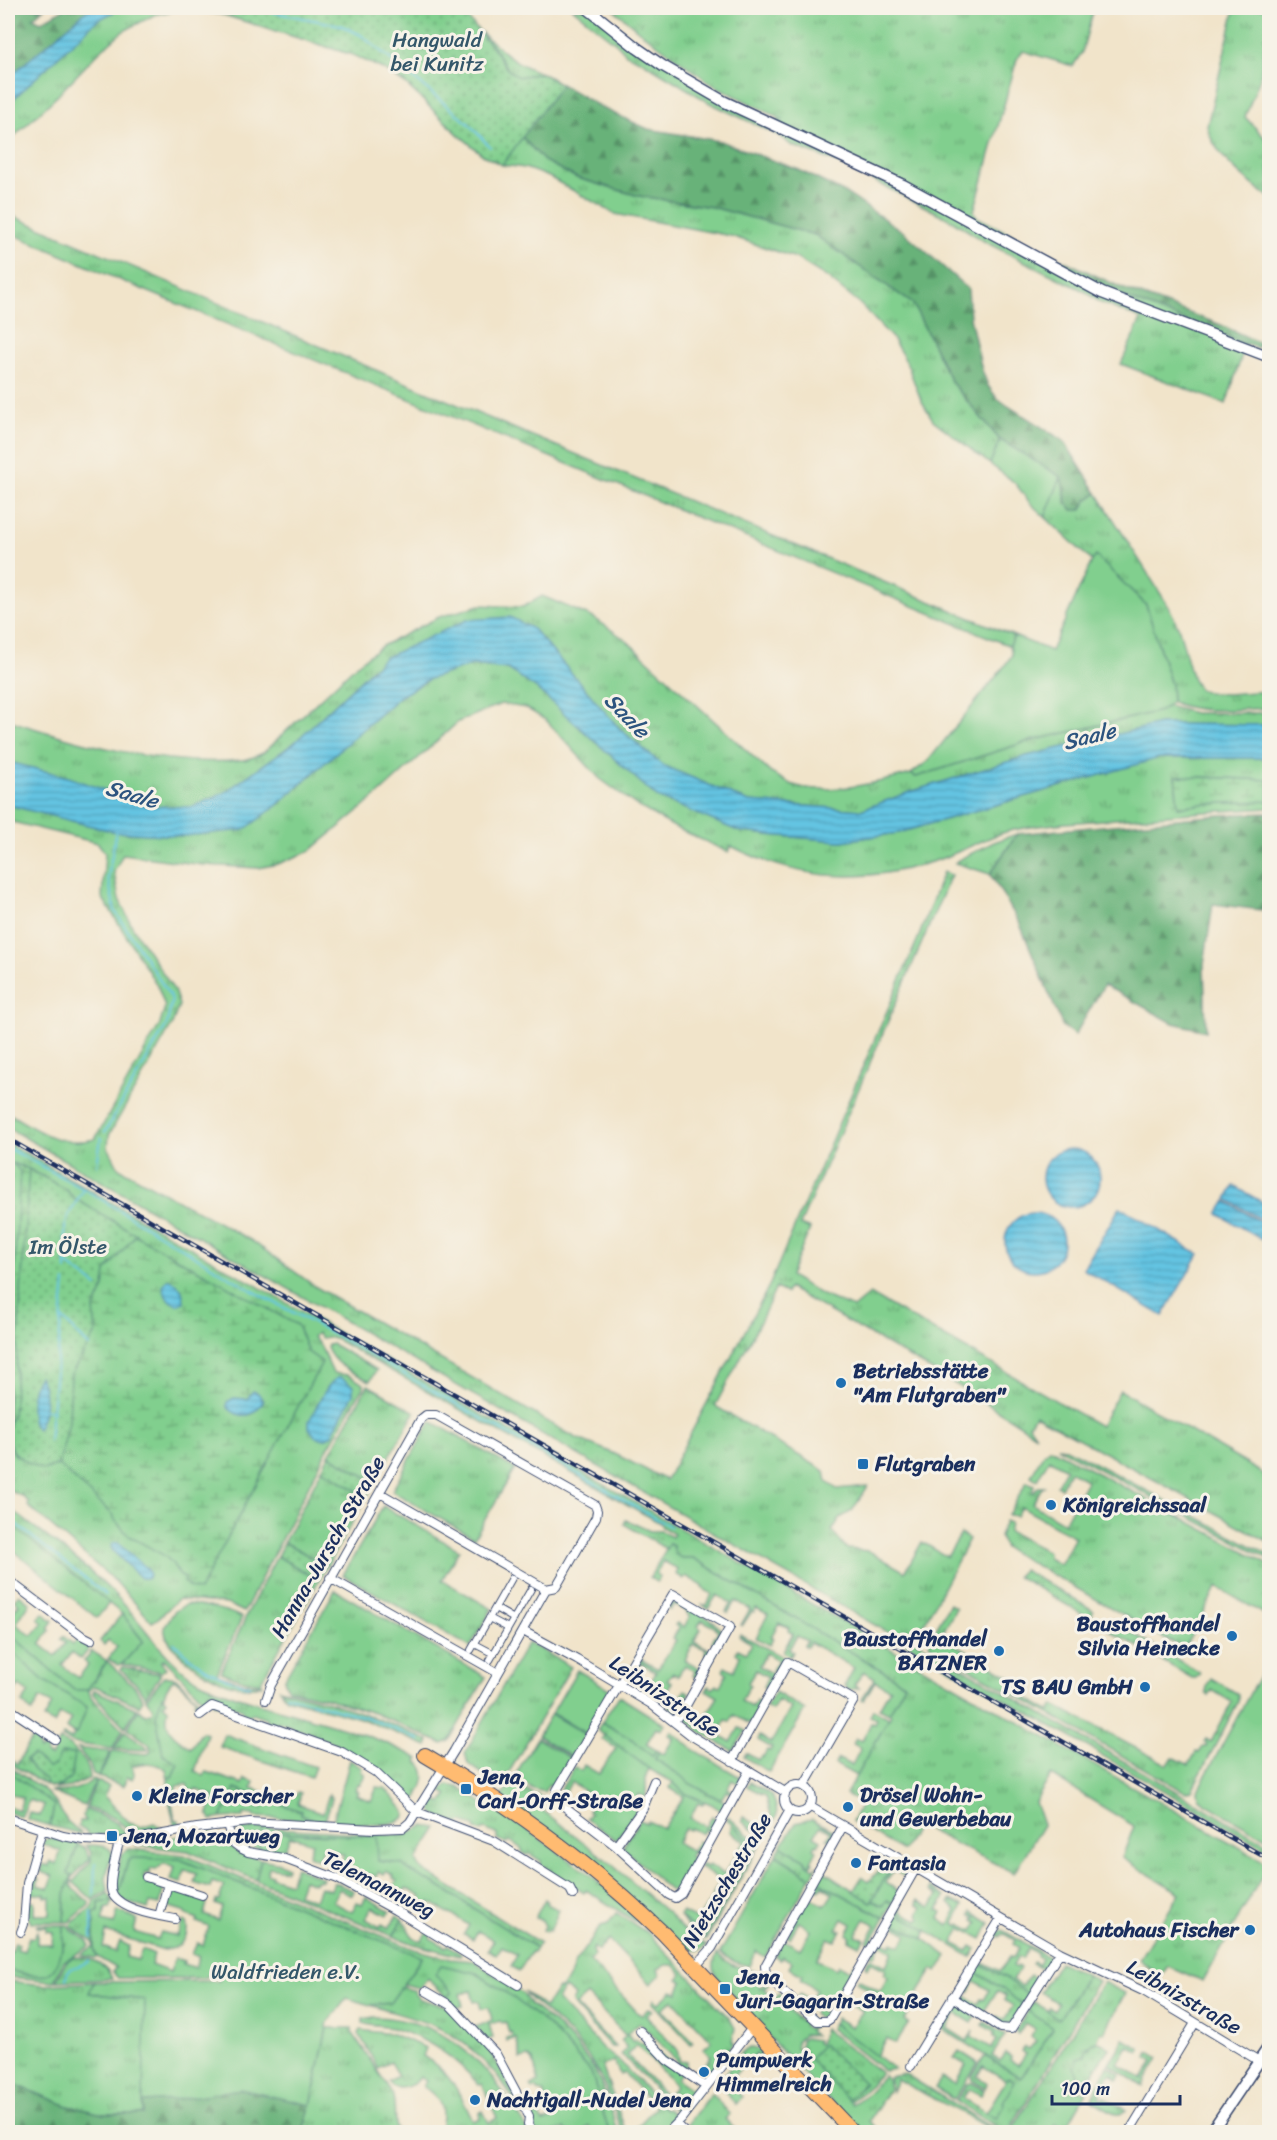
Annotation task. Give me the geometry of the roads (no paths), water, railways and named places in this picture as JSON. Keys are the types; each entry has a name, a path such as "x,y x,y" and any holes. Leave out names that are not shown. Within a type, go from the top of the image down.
{"main road":[{"path":"425,1755 519,1815 611,1885 662,1932 853,2133"}],"street":[{"path":"587,8 663,66 724,102 903,185 1048,265 1120,300 1269,357"},
{"name":"Hanna-Jursch-Straße","path":"266,1700 271,1686 330,1578 421,1419 426,1415 436,1415 595,1505 596,1517 556,1587 546,1589"},
{"path":"8,1818 42,1830 84,1840 119,1842 250,1822 404,1828 417,1812 445,1767 546,1589 380,1493"},
{"path":"330,1578 498,1673"},
{"path":"512,1578 473,1647 492,1657 509,1631 531,1589"},
{"path":"8,1580 81,1635 91,1640"},
{"path":"674,1721 684,1710 730,1627 673,1594 557,1790 556,1797 556,1800 616,1846 669,1895 675,1898 681,1894 750,1771"},
{"path":"495,1608 514,1619"},
{"path":"489,1618 509,1631"},
{"name":"Leibnizstraße","path":"523,1631 651,1704 692,1736 785,1792"},
{"path":"732,1761 788,1662 854,1700 804,1786"},
{"path":"200,1715 212,1706 342,1752 375,1772 417,1812 494,1841 570,1889 573,1895"},
{"path":"8,1708 55,1739"},
{"path":"616,1846 643,1808 654,1781"},
{"path":"793,1785 804,1786 811,1796 809,1806 798,1813 790,1810 784,1804 785,1792 793,1785"},
{"name":"Leibnizstraße","path":"809,1806 1060,1952 1145,1992 1258,2061"},
{"name":"Nietzschestraße","path":"694,1968 712,1948 790,1810"},
{"name":"Telemannweg","path":"227,1824 232,1842 240,1848 248,1852 282,1858 338,1879 436,1934 518,1985"},
{"path":"843,1826 765,1966 766,1975 770,1980 817,2021 827,2022 830,2019 916,1868"},
{"path":"21,1932 24,1924 27,1882 42,1830"},
{"path":"119,1842 111,1886 114,1898 120,1903 159,1916 175,1918"},
{"path":"146,1877 202,1895"},
{"path":"159,1916 168,1884"},
{"path":"911,2066 1000,1918"},
{"path":"952,1998 1000,2028 1011,2029 1060,1952"},
{"path":"426,1991 450,2006 496,2054 529,2116 530,2129"},
{"path":"1129,2133 1194,2023"},
{"path":"668,2133 752,2028"},
{"path":"640,2031 668,2060 705,2086"},
{"path":"1211,2133 1269,2045"},
{"path":"676,2124 685,2133"}],"water":[{"path":"90,8 121,8 96,21 8,104 8,78"},
{"path":"510,617 533,629 619,728 662,765 749,802 861,810 910,792 1027,756 1160,724 1269,725 1269,758 1159,758 898,833 841,841 768,835 738,831 657,797 537,689 508,669 472,665 429,679 399,697 276,806 244,830 184,836 116,832 8,805 8,762 68,777 149,806 191,807 224,793 294,743 384,658 467,620"},
{"path":"1065,1149 1077,1149 1087,1153 1096,1162 1100,1184 1092,1199 1077,1207 1065,1207 1055,1203 1046,1194 1042,1184 1042,1172 1046,1162 1055,1153"},
{"path":"1234,1186 1269,1206 1269,1224 1227,1199"},
{"path":"1226,1201 1269,1227 1269,1244 1218,1214"},
{"path":"1120,1207 1199,1254 1163,1316 1083,1269"},
{"path":"1028,1213 1040,1213 1050,1217 1059,1226 1063,1248 1055,1263 1040,1271 1028,1271 1018,1267 1009,1258 1005,1248 1005,1236 1009,1226 1018,1217"},
{"path":"168,1279 180,1288 184,1302 178,1305 167,1298 163,1285"},
{"path":"39,1376 44,1389 45,1403 37,1429 32,1419 31,1404"},
{"path":"340,1377 353,1386 353,1394 331,1436 324,1439 315,1436 309,1428 309,1421 326,1389"},
{"path":"253,1391 259,1394 263,1402 251,1414 242,1416 227,1407 227,1402 234,1398 247,1399"},
{"path":"113,1543 118,1543 148,1570 150,1575 148,1578 141,1578 113,1551 111,1547"}],"waterway":[{"path":"251,8 340,25 361,35 468,123 490,147"},
{"path":"105,1132 167,1024 172,999 115,911 108,878 116,831"},
{"path":"97,1165 101,1138"},
{"path":"8,1148 84,1189 253,1291 337,1336 671,1527"},
{"path":"66,1270 65,1227 68,1216 83,1190"},
{"path":"67,1264 97,1286"},
{"path":"49,1441 65,1282"},
{"path":"62,1318 89,1346"},
{"path":"44,1410 53,1411"},
{"path":"8,1518 106,1595"},
{"path":"174,1643 209,1670 250,1686"},
{"path":"286,1695 366,1717 420,1740"},
{"path":"94,1896 95,1863"},
{"path":"92,1912 92,1938"},
{"path":"66,1979 68,1971 89,1961"}],"railway":[{"path":"8,1139 1270,1860"}],"place":[{"name":"Betriebsstätte \"Am Flutgraben\"","path":"841,1383"},
{"name":"Flutgraben","path":"863,1464"},
{"name":"Königreichssaal","path":"1051,1505"},
{"name":"Baustoffhandel Silvia Heinecke","path":"1232,1636"},
{"name":"Baustoffhandel BATZNER","path":"999,1651"},
{"name":"TS BAU GmbH","path":"1145,1687"},
{"name":"Jena, Carl-Orff-Straße","path":"466,1789"},
{"name":"Kleine Forscher","path":"137,1796"},
{"name":"Drösel Wohn- und Gewerbebau","path":"848,1807"},
{"name":"Jena, Mozartweg","path":"112,1836"},
{"name":"Fantasia","path":"856,1863"},
{"name":"Autohaus Fischer","path":"1250,1930"},
{"name":"Jena, Juri-Gagarin-Straße","path":"725,1989"},
{"name":"Pumpwerk Himmelreich","path":"704,2072"},
{"name":"Nachtigall-Nudel Jena","path":"475,2100"}],"park label":[{"name":"Hangwald bei Kunitz","path":"437,52"},
{"name":"Im Ölste","path":"68,1247"},
{"name":"Waldfrieden e.V.","path":"286,1972"}],"water label":[{"name":"Saale","path":"627,715"},
{"name":"Saale","path":"1089,736"},
{"name":"Saale","path":"132,794"}]}
